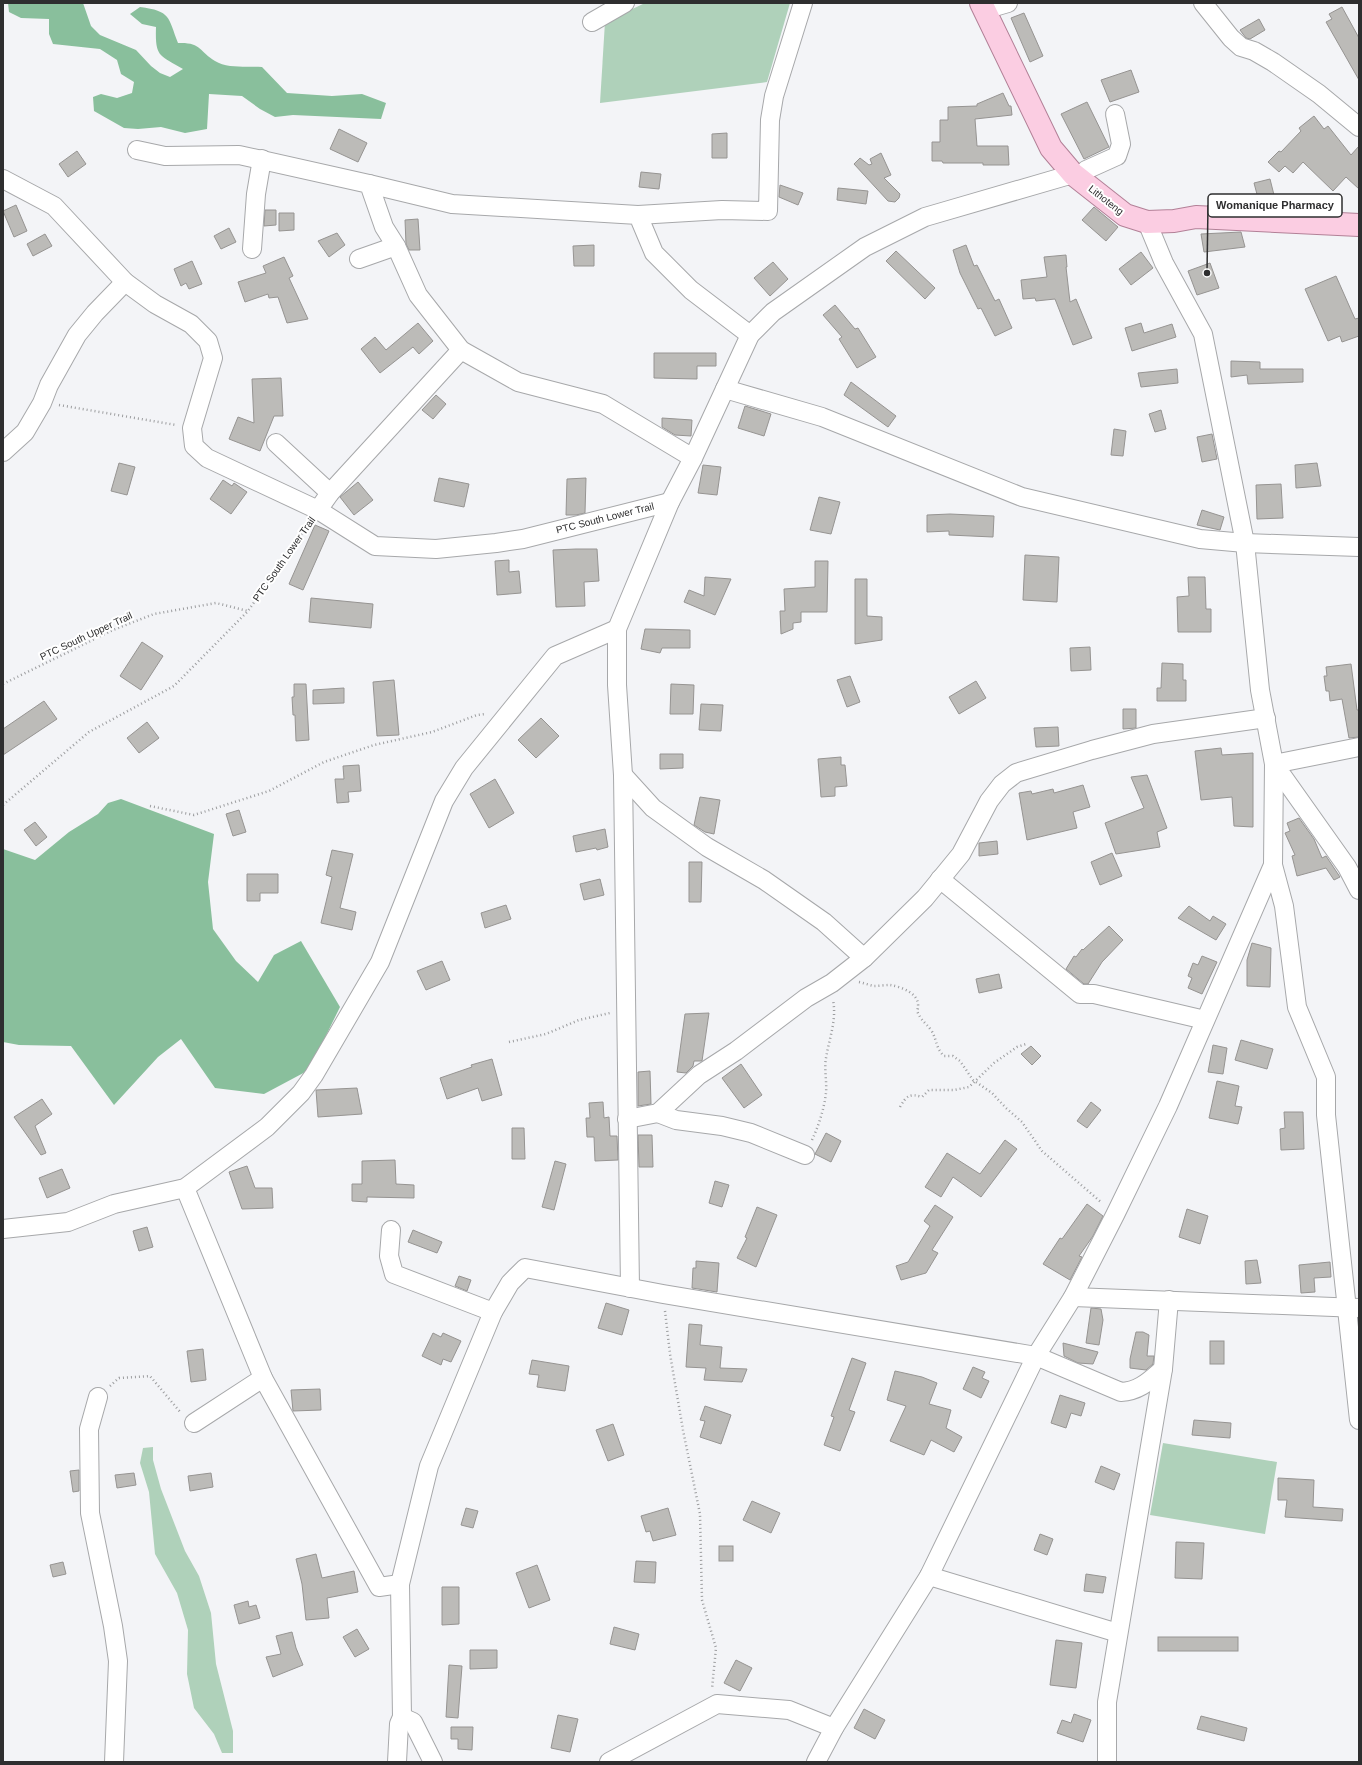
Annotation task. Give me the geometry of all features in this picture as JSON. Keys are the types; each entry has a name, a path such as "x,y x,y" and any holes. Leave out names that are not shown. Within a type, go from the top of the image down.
{"main road":[{"name":"Lithoteng","path":"983,6 1051,148 1075,176 1125,215 1147,222 1174,221 1196,217 1359,225"}],"street":[{"path":"592,22 625,3"},
{"path":"137,150 166,156 239,155 262,159 452,204 638,215 722,210 768,211 770,120 774,96 804,3"},
{"path":"983,6 1008,3"},
{"path":"1203,3 1231,38 1241,47 1254,51 1273,62 1319,94 1359,127"},
{"path":"630,1288 622,775 617,685 617,629 670,502 693,458 750,335 773,312 865,247 925,217 1075,176 1117,156 1121,144 1115,114"},
{"path":"252,250 256,194 262,159"},
{"path":"3,179 54,206 125,282 155,304 191,324 208,341 213,358 192,428 194,446 207,458 318,510 330,493 461,350"},
{"path":"369,184 384,227 396,246 418,295 461,350 518,382 603,404 693,458"},
{"path":"638,215 654,252 691,290 750,335"},
{"path":"1147,222 1164,263 1203,334 1245,543 1260,690 1274,764 1273,865 1284,906 1297,1007 1326,1077 1326,1115 1352,1307 1359,1420"},
{"path":"359,259 396,246"},
{"path":"3,452 25,432 42,403 49,385 77,335 95,313 125,282"},
{"path":"724,389 822,417 1022,497 1200,539 1245,543 1359,547"},
{"path":"276,443 330,493"},
{"name":"PTC South Lower Trail","path":"318,510 375,546 436,549 523,539 670,502"},
{"path":"3,1229 68,1222 114,1204 185,1188 267,1128 301,1093 314,1075 380,962 444,801 464,768 555,656 617,629"},
{"path":"627,1119 658,1113 699,1075 736,1051 806,998 832,983 864,958 925,898 961,854 989,801 1002,784 1016,774 1092,750 1153,734 1266,718"},
{"path":"1274,764 1359,747"},
{"path":"1274,764 1347,867 1359,890"},
{"path":"622,775 653,808 707,847 764,880 824,922 864,958"},
{"path":"816,1762 834,1728 928,1576 1036,1356 1073,1296 1116,1214 1168,1106 1273,865"},
{"path":"940,879 1080,994 1094,994 1205,1020"},
{"path":"658,1113 676,1120 722,1126 751,1133 805,1155"},
{"path":"185,1188 263,1378 379,1587 400,1584"},
{"path":"391,1230 389,1256 394,1274 493,1312"},
{"path":"397,1762 399,1724 402,1716 400,1584 429,1466 493,1312 510,1283 524,1268 663,1294 1036,1356 1121,1392 1132,1391 1143,1386 1163,1369"},
{"path":"1073,1296 1352,1307"},
{"path":"1107,1762 1107,1702 1163,1369 1169,1300"},
{"path":"194,1423 263,1378"},
{"path":"98,1397 89,1429 90,1512 113,1626 118,1661 114,1762"},
{"path":"928,1576 1118,1633"},
{"path":"609,1762 717,1704 790,1710 834,1728"},
{"path":"402,1716 413,1722 433,1762"}],"path":[{"path":"42,403 81,408 192,428"},
{"name":"PTC South Lower Trail","path":"3,805 89,732 174,686 248,611 318,510"},
{"name":"PTC South Upper Trail","path":"3,684 113,630 154,614 216,603 248,611"},
{"path":"150,806 194,815 269,791 324,762 374,745 432,732 477,715 510,710"},
{"path":"805,1155 820,1122 826,1093 826,1059 830,1045 835,1010 832,983 853,981 873,986 889,985 904,989 916,997 919,1006 918,1011 922,1022 931,1030 938,1050 944,1056 953,1056 960,1061 976,1081 992,1093 1022,1122 1042,1151 1116,1214"},
{"path":"509,1042 546,1034 579,1020 625,1009"},
{"path":"900,1107 906,1097 913,1094 922,1097 929,1090 954,1090 969,1087 1000,1058 1017,1047 1026,1044"},
{"path":"663,1294 670,1354 700,1514 702,1600 716,1648 712,1692 717,1704"},
{"path":"98,1397 119,1378 150,1376 179,1412 194,1423"}],"green space":[{"path":"8,3 83,3 91,26 100,35 136,50 151,66 160,73 170,77 183,69 160,54 156,44 156,27 142,24 130,14 140,7 158,11 163,13 170,21 178,43 186,43 196,46 220,64 238,67 262,67 287,93 332,96 362,94 386,103 381,119 293,115 275,117 260,109 242,96 209,94 207,129 185,133 161,127 138,129 124,128 94,111 93,97 101,94 117,98 132,93 134,82 121,74 117,60 100,49 53,44 49,34 49,19 21,18 9,12"},
{"path":"645,3 790,3 767,82 600,103 605,22"},
{"path":"121,799 214,834 208,882 213,929 236,961 258,982 274,955 301,941 340,1007 309,1070 264,1094 215,1088 181,1039 158,1057 114,1105 71,1046 19,1045 3,1042 3,849 35,860 69,832 98,814 108,803"},
{"path":"1163,1443 1277,1462 1265,1534 1150,1515"},
{"path":"153,1447 153,1460 161,1489 185,1551 199,1576 211,1613 216,1664 233,1731 233,1753 222,1753 214,1734 194,1708 187,1674 188,1630 177,1593 155,1554 149,1492 140,1463 143,1448"}],"building":[{"path":"1342,7 1359,38 1359,80 1326,22 1332,19 1329,14"},
{"path":"1024,13 1043,56 1030,62 1011,18"},
{"path":"1259,19 1265,30 1250,39 1246,38 1240,30"},
{"path":"1131,70 1139,92 1110,102 1101,80"},
{"path":"1003,93 1009,106 1011,106 1012,115 975,119 977,146 1008,146 1009,165 983,165 983,163 943,163 942,161 932,161 932,142 940,142 940,120 948,120 948,107 977,106 977,104"},
{"path":"1087,102 1109,147 1084,159 1061,114"},
{"path":"1314,116 1324,129 1328,126 1351,155 1359,146 1359,189 1346,177 1333,191 1303,162 1293,173 1285,166 1279,172 1268,162 1279,151 1281,152 1301,131 1299,128"},
{"path":"339,129 367,143 358,162 330,149"},
{"path":"727,133 727,158 712,158 712,134"},
{"path":"77,151 86,164 68,177 59,164"},
{"path":"881,153 891,175 884,178 900,194 899,198 895,202 888,201 854,164 860,158 869,165 872,164 870,159"},
{"path":"641,172 661,174 659,189 639,187"},
{"path":"1270,179 1274,195 1258,198 1254,183"},
{"path":"780,185 803,193 798,205 779,197"},
{"path":"838,188 868,191 866,204 837,200"},
{"path":"16,205 27,231 14,237 3,211"},
{"path":"1094,207 1118,227 1106,241 1082,220"},
{"path":"265,210 276,210 276,225 264,226"},
{"path":"279,213 294,213 294,230 279,231"},
{"path":"418,219 420,250 409,250 406,244 405,220"},
{"path":"229,228 236,242 221,249 214,236"},
{"path":"1241,232 1245,247 1204,252 1201,234"},
{"path":"337,233 345,245 329,257 318,241"},
{"path":"45,234 52,246 33,256 27,244"},
{"path":"594,245 594,266 574,266 573,246"},
{"path":"966,245 974,266 977,265 995,301 999,299 1012,328 995,336 981,308 978,309 960,273 953,250"},
{"path":"896,251 935,288 925,299 886,261"},
{"path":"1141,252 1153,268 1131,285 1119,269"},
{"path":"1066,255 1070,302 1076,299 1092,338 1073,345 1055,299 1036,301 1035,298 1023,299 1021,280 1047,277 1044,257"},
{"path":"284,257 293,276 289,278 308,319 287,323 278,297 269,298 268,294 245,302 238,282 266,273 263,266"},
{"path":"192,261 202,284 189,289 186,283 181,286 174,269"},
{"path":"773,262 788,279 770,296 754,278"},
{"path":"1210,263 1219,288 1197,295 1188,271"},
{"path":"1336,276 1355,319 1359,318 1359,336 1342,342 1340,336 1328,341 1305,289"},
{"path":"835,305 855,329 858,328 876,357 857,368 839,339 842,337 823,315"},
{"path":"418,323 433,341 419,354 413,347 380,373 361,349 375,337 386,350"},
{"path":"1141,323 1144,333 1172,324 1176,337 1132,351 1125,328"},
{"path":"654,353 716,353 716,366 697,366 697,379 654,378"},
{"path":"1231,361 1260,362 1260,369 1303,369 1303,382 1248,384 1247,375 1231,377"},
{"path":"1177,369 1178,383 1141,387 1138,373"},
{"path":"281,378 283,416 274,416 260,451 229,439 238,417 254,423 252,379"},
{"path":"851,382 896,416 888,427 844,395"},
{"path":"436,395 446,404 433,419 422,410"},
{"path":"745,406 771,414 764,436 738,428"},
{"path":"1161,410 1166,429 1155,432 1149,414"},
{"path":"662,418 692,420 691,436 675,435 662,427"},
{"path":"1114,429 1126,431 1123,456 1111,455"},
{"path":"1212,434 1217,459 1202,462 1197,437"},
{"path":"119,463 135,467 127,495 111,491"},
{"path":"1317,463 1321,486 1296,488 1295,465"},
{"path":"703,465 721,467 717,495 698,493"},
{"path":"439,478 469,484 464,507 434,501"},
{"path":"586,478 585,513 566,515 567,479"},
{"path":"223,480 232,486 234,483 247,492 231,514 210,499"},
{"path":"358,482 373,500 354,515 340,497"},
{"path":"1281,484 1283,518 1257,519 1256,485"},
{"path":"819,497 840,502 831,534 810,530"},
{"path":"1202,510 1224,517 1220,530 1197,525"},
{"path":"950,514 994,516 993,537 949,535 949,531 927,532 927,515"},
{"path":"315,525 329,531 303,590 289,584"},
{"path":"597,549 599,581 584,582 585,606 556,607 553,550"},
{"path":"1025,555 1059,557 1057,602 1023,600"},
{"path":"509,560 509,572 519,571 521,593 497,595 495,561"},
{"path":"815,561 828,561 827,612 801,612 801,622 793,623 793,629 781,634 780,611 785,611 784,589 815,587"},
{"path":"705,577 731,579 715,615 684,602 689,590 704,596"},
{"path":"1188,577 1205,577 1206,609 1211,609 1211,632 1178,632 1177,597 1189,596"},
{"path":"855,579 867,579 867,616 882,617 882,640 855,644"},
{"path":"311,598 373,604 371,628 309,622"},
{"path":"645,629 690,630 690,648 662,648 660,653 641,649"},
{"path":"142,642 163,656 141,690 120,676"},
{"path":"1090,647 1091,670 1071,671 1070,648"},
{"path":"1162,663 1183,664 1183,680 1186,680 1186,701 1157,701 1157,688 1161,688"},
{"path":"1351,664 1357,710 1359,710 1359,737 1349,738 1342,699 1330,701 1329,691 1326,691 1324,676 1327,676 1326,667"},
{"path":"850,676 860,702 847,707 837,680"},
{"path":"394,680 399,735 377,736 373,682"},
{"path":"976,681 986,698 959,714 949,697"},
{"path":"294,684 306,684 309,740 296,741 295,715 293,715 292,697 294,697"},
{"path":"671,684 694,685 693,714 670,714"},
{"path":"344,688 344,703 313,704 313,690"},
{"path":"44,701 57,719 3,755 3,729"},
{"path":"701,704 723,705 721,731 699,730"},
{"path":"1123,709 1136,709 1136,728 1123,729"},
{"path":"541,718 559,736 536,758 518,740"},
{"path":"147,722 159,738 139,753 127,738"},
{"path":"1058,727 1059,746 1036,747 1034,728"},
{"path":"1221,748 1222,755 1253,753 1253,827 1234,826 1232,797 1201,800 1195,751"},
{"path":"660,754 683,754 683,768 660,769"},
{"path":"841,757 841,765 845,765 847,786 835,787 835,796 821,797 818,759"},
{"path":"359,765 361,791 348,792 349,802 337,803 335,779 344,779 343,766"},
{"path":"1147,775 1167,828 1157,832 1160,847 1116,854 1105,823 1144,808 1131,777"},
{"path":"495,779 514,813 489,828 470,794"},
{"path":"1083,785 1090,807 1073,812 1077,828 1027,840 1019,793 1031,791 1032,794 1053,789 1054,793"},
{"path":"700,797 720,800 714,834 705,832 694,825"},
{"path":"239,810 246,832 233,836 226,814"},
{"path":"1299,818 1314,839 1322,858 1326,856 1340,877 1334,880 1326,868 1297,876 1292,856 1295,855 1285,833 1290,831 1287,823"},
{"path":"35,822 47,837 36,846 24,830"},
{"path":"605,829 608,847 597,850 596,848 576,852 573,836"},
{"path":"997,841 998,854 979,856 979,843"},
{"path":"332,850 353,854 340,908 356,912 352,930 321,923 332,877 326,875"},
{"path":"1112,853 1122,876 1100,885 1091,862"},
{"path":"689,862 702,862 701,902 689,902"},
{"path":"247,874 278,874 278,893 260,893 260,901 247,901"},
{"path":"600,879 604,895 584,900 580,884"},
{"path":"506,905 511,919 485,928 481,913"},
{"path":"1189,906 1210,921 1213,916 1226,924 1216,940 1178,918"},
{"path":"1109,926 1123,940 1102,962 1088,984 1084,984 1066,969 1074,956 1076,957 1082,949 1083,950"},
{"path":"1252,943 1271,948 1270,987 1247,986 1247,960"},
{"path":"1202,956 1217,962 1202,994 1188,988 1192,978 1188,976 1193,963 1198,965"},
{"path":"442,961 450,980 426,990 417,971"},
{"path":"999,974 1002,988 979,993 976,979"},
{"path":"709,1013 702,1061 694,1061 693,1066 686,1073 677,1072 685,1014"},
{"path":"1241,1040 1273,1049 1267,1069 1235,1060"},
{"path":"1213,1045 1227,1048 1223,1074 1208,1072"},
{"path":"1031,1046 1041,1056 1032,1065 1021,1054"},
{"path":"492,1059 502,1095 482,1101 478,1088 447,1099 440,1078 472,1067 471,1065"},
{"path":"741,1064 762,1095 744,1108 722,1078"},
{"path":"650,1071 651,1104 638,1106 638,1072"},
{"path":"1217,1081 1239,1086 1235,1106 1242,1107 1238,1124 1209,1118"},
{"path":"357,1088 362,1114 318,1117 316,1090"},
{"path":"42,1099 52,1114 35,1126 46,1153 41,1155 14,1117"},
{"path":"603,1102 604,1118 609,1117 610,1136 617,1136 618,1160 595,1161 594,1137 587,1137 586,1118 590,1118 589,1103"},
{"path":"1091,1102 1101,1110 1087,1128 1077,1121"},
{"path":"1284,1112 1303,1112 1304,1149 1281,1150 1280,1129 1285,1128"},
{"path":"512,1128 524,1128 525,1159 512,1159"},
{"path":"826,1133 841,1141 831,1162 815,1154"},
{"path":"638,1135 652,1135 653,1167 639,1167"},
{"path":"1005,1140 1017,1149 981,1197 953,1177 941,1197 925,1187 947,1153 980,1174"},
{"path":"395,1160 396,1184 414,1185 414,1198 367,1197 367,1202 352,1201 352,1184 362,1184 362,1161"},
{"path":"555,1161 566,1164 554,1210 542,1207"},
{"path":"247,1166 255,1188 272,1188 273,1208 242,1209 229,1172"},
{"path":"62,1169 70,1188 47,1198 39,1178"},
{"path":"715,1181 729,1185 722,1207 709,1203"},
{"path":"1087,1204 1103,1216 1093,1236 1079,1256 1082,1257 1070,1280 1043,1264 1060,1238 1062,1239"},
{"path":"935,1205 953,1217 932,1250 938,1253 926,1273 901,1280 896,1266 908,1262 930,1226 924,1221"},
{"path":"757,1207 777,1215 756,1267 737,1258 747,1238 745,1237"},
{"path":"1187,1209 1208,1216 1200,1244 1179,1237"},
{"path":"147,1227 153,1247 139,1251 133,1231"},
{"path":"413,1230 442,1242 437,1253 408,1242"},
{"path":"1257,1260 1261,1283 1246,1284 1245,1261"},
{"path":"696,1261 719,1263 717,1292 692,1288 693,1268 696,1268"},
{"path":"1330,1262 1331,1277 1314,1278 1315,1292 1301,1293 1299,1265"},
{"path":"459,1276 471,1280 467,1291 455,1286"},
{"path":"606,1303 629,1310 622,1335 598,1328"},
{"path":"1091,1308 1101,1309 1103,1320 1099,1345 1086,1343"},
{"path":"689,1324 702,1325 700,1345 722,1347 720,1368 747,1369 742,1382 704,1380 706,1368 686,1367"},
{"path":"1136,1332 1143,1332 1149,1335 1147,1356 1154,1356 1153,1364 1146,1370 1130,1368 1130,1359"},
{"path":"433,1333 441,1337 443,1333 461,1341 451,1362 443,1359 441,1365 422,1356"},
{"path":"1210,1341 1224,1341 1224,1364 1210,1364"},
{"path":"1063,1343 1098,1352 1093,1364 1078,1363 1064,1356"},
{"path":"203,1349 206,1380 191,1382 187,1351"},
{"path":"852,1358 866,1363 849,1410 855,1412 840,1451 824,1445 834,1417 831,1416"},
{"path":"532,1360 569,1366 565,1391 537,1387 539,1375 529,1374"},
{"path":"973,1367 985,1372 982,1378 989,1381 981,1398 963,1389"},
{"path":"895,1371 922,1377 937,1383 929,1404 951,1410 946,1428 962,1437 954,1452 931,1440 924,1455 890,1441 906,1406 887,1400"},
{"path":"320,1389 321,1410 293,1411 291,1390"},
{"path":"1060,1395 1085,1403 1081,1416 1071,1413 1066,1428 1051,1423"},
{"path":"705,1406 731,1415 721,1444 700,1437 705,1421 700,1420"},
{"path":"1194,1420 1231,1423 1230,1438 1192,1435"},
{"path":"613,1424 624,1455 608,1461 596,1430"},
{"path":"1101,1466 1120,1474 1114,1490 1095,1482"},
{"path":"79,1470 79,1491 73,1492 70,1471"},
{"path":"134,1473 136,1485 117,1488 115,1475"},
{"path":"211,1473 213,1487 190,1491 188,1476"},
{"path":"1278,1478 1314,1480 1313,1507 1343,1509 1342,1521 1285,1517 1287,1500 1278,1500"},
{"path":"752,1501 780,1513 771,1533 743,1520"},
{"path":"466,1508 478,1511 473,1528 461,1525"},
{"path":"668,1508 676,1535 653,1541 650,1531 646,1532 641,1516"},
{"path":"1040,1534 1053,1539 1047,1555 1034,1550"},
{"path":"1176,1542 1204,1543 1202,1579 1175,1578"},
{"path":"719,1546 733,1546 733,1561 719,1561"},
{"path":"316,1554 322,1578 354,1571 358,1592 327,1598 329,1618 306,1620 302,1584 296,1559"},
{"path":"636,1561 656,1562 655,1583 634,1582"},
{"path":"63,1562 66,1574 53,1577 50,1565"},
{"path":"537,1565 550,1600 529,1608 516,1573"},
{"path":"1086,1574 1106,1577 1103,1593 1084,1591"},
{"path":"442,1587 459,1587 459,1624 442,1625"},
{"path":"248,1601 249,1607 256,1605 260,1618 239,1624 234,1605"},
{"path":"614,1627 639,1634 635,1650 610,1644"},
{"path":"357,1629 369,1649 355,1657 343,1637"},
{"path":"292,1632 296,1648 303,1665 273,1677 266,1657 281,1654 276,1636"},
{"path":"1158,1637 1238,1637 1238,1651 1158,1651"},
{"path":"1056,1640 1082,1643 1076,1688 1050,1685"},
{"path":"470,1650 497,1650 497,1668 470,1669"},
{"path":"736,1660 752,1668 740,1691 724,1683"},
{"path":"449,1665 462,1666 458,1718 446,1717"},
{"path":"864,1709 885,1720 875,1739 854,1728"},
{"path":"1074,1714 1091,1720 1083,1742 1057,1733 1062,1720 1071,1723"},
{"path":"558,1715 578,1719 570,1752 551,1748"},
{"path":"1201,1716 1247,1728 1244,1741 1197,1729"},
{"path":"451,1727 473,1727 472,1750 458,1749 458,1739 451,1739"}],"place":[{"name":"Womanique Pharmacy","path":"1207,273"}]}
